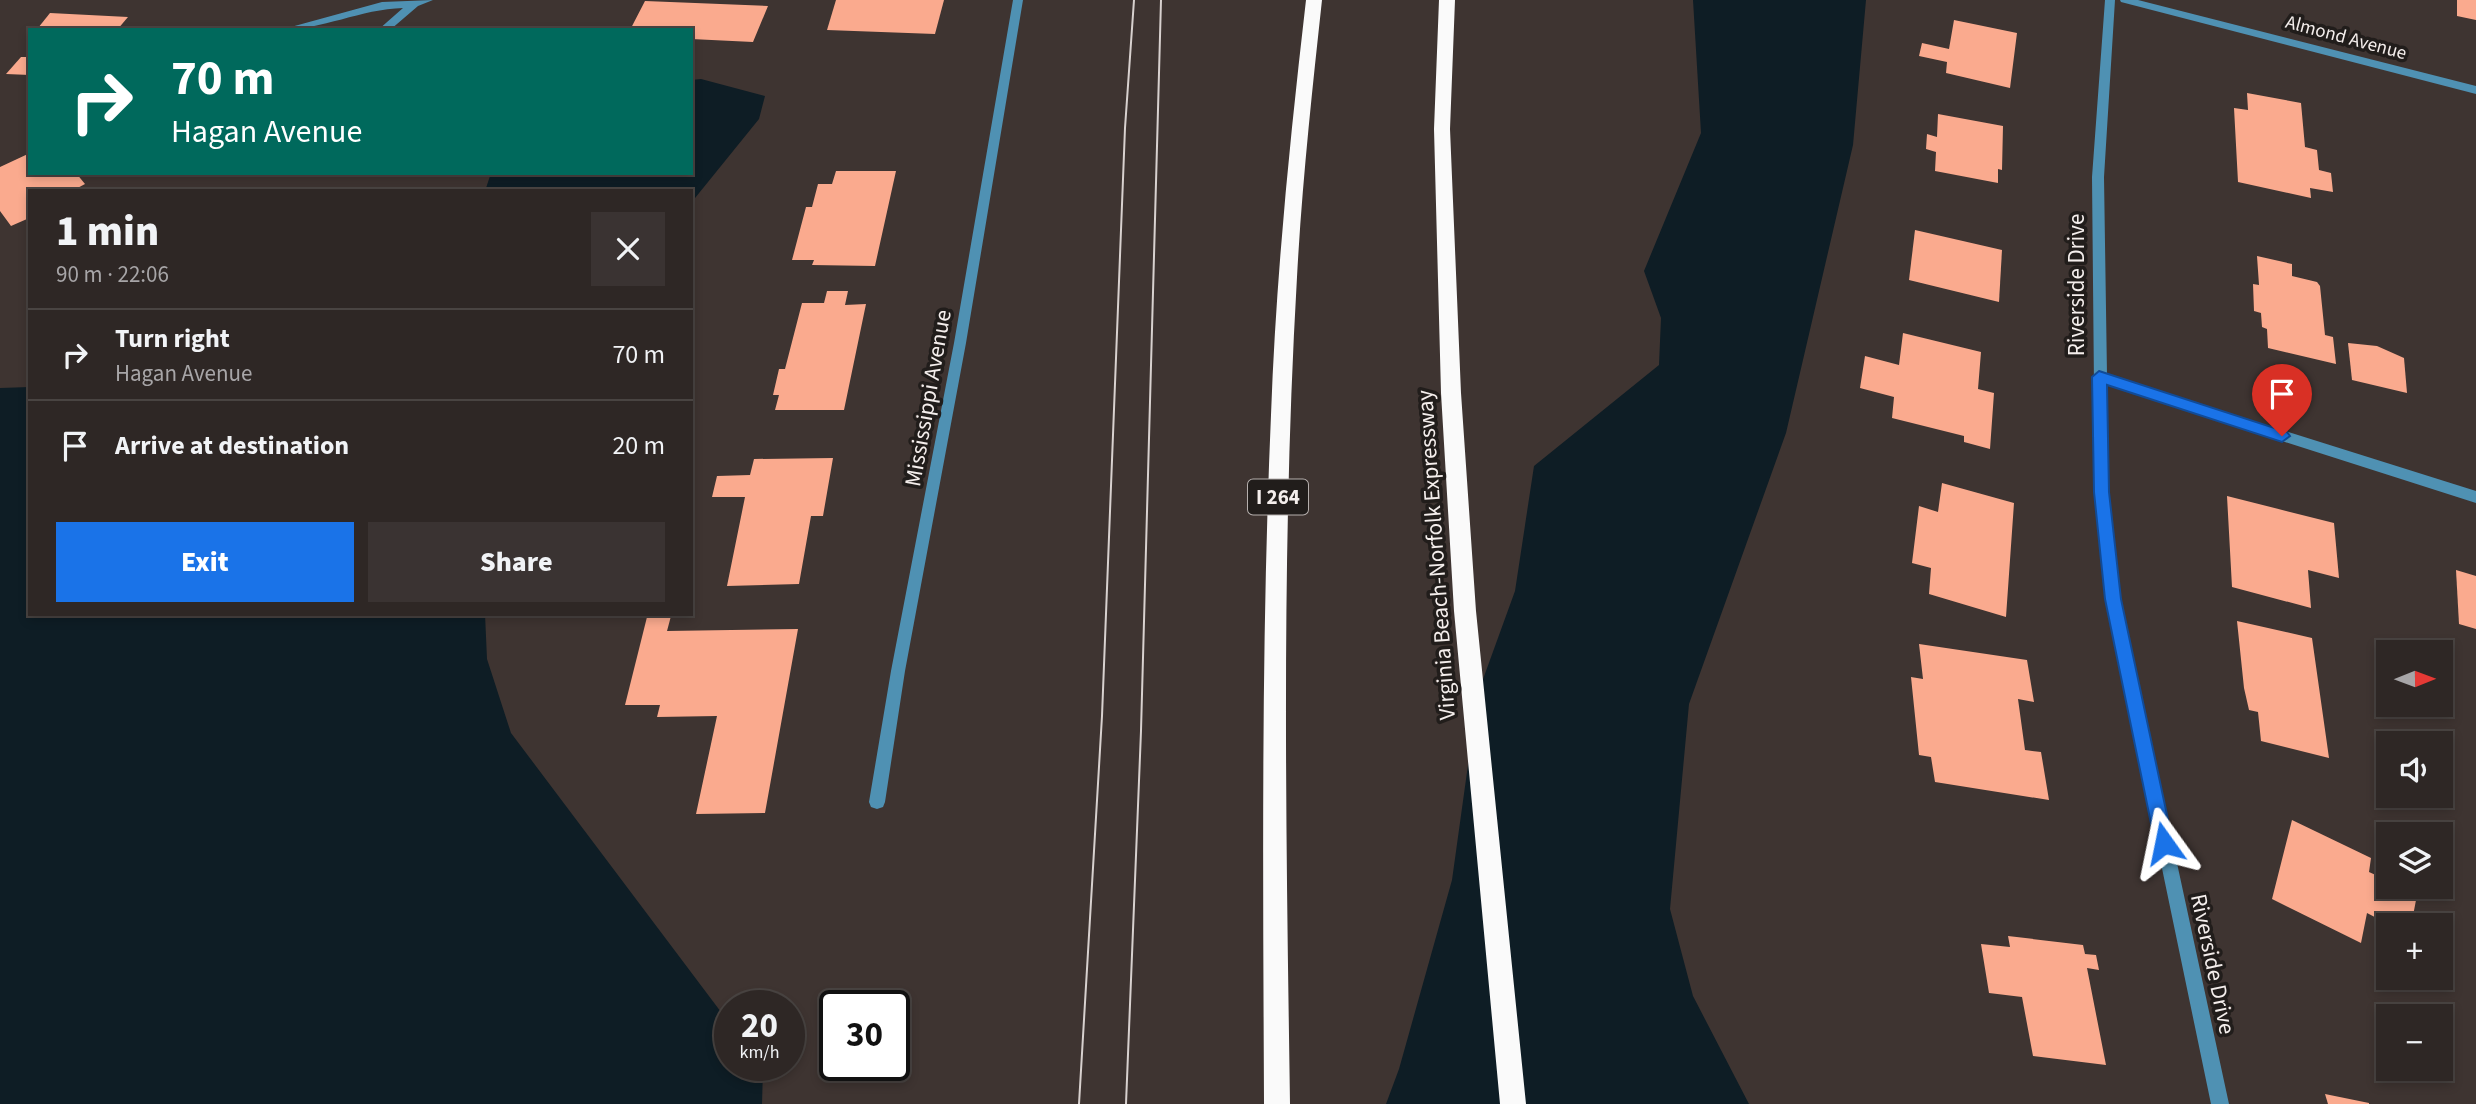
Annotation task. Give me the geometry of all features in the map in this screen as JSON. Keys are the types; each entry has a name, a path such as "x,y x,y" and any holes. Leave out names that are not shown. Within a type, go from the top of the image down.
{"highway":[{"name":"I 264","path":"1278,1104 1275,664 1280,375 1302,92 1314,0"},
{"name":"Virginia Beach-Norfolk Expressway","path":"1447,0 1442,129 1451,393 1465,611 1513,1104"}],"street":[{"path":"293,28 382,5 414,4 428,0"},
{"name":"Mississippi Avenue","path":"877,803 898,671 960,342 1018,0"},
{"name":"Riverside Drive","path":"2110,0 2098,177 2102,492 2113,599 2220,1104"},
{"name":"Almond Avenue","path":"2125,0 2476,90"},
{"path":"385,28 414,4"},
{"path":"2099,377 2476,497"}],"water":[{"path":"1693,0 1866,0 1853,145 1786,433 1689,704 1670,909 1693,996 1749,1104 1386,1104 1399,1069 1452,880 1478,693 1515,591 1534,466 1659,365 1661,318 1644,271 1701,133"},
{"path":"701,79 765,96 759,119 693,201 693,189 486,189 490,175 693,175 693,80"},
{"path":"28,387 28,616 485,616 487,659 511,733 714,1003 714,1081 763,1081 762,1104 0,1104 0,388"}],"building":[{"path":"836,0 944,0 935,34 827,30"},
{"path":"2457,0 2476,0 2476,20 2457,16"},
{"path":"645,1 768,6 753,42 693,39 693,28 631,28"},
{"path":"50,13 128,17 119,28 38,28"},
{"path":"1954,20 2017,33 2010,88 1946,73 1947,62 1919,56 1922,43 1949,49"},
{"path":"21,57 28,57 28,75 6,74"},
{"path":"2247,93 2301,103 2305,147 2317,150 2319,170 2331,173 2333,192 2310,188 2311,198 2238,182 2234,108 2248,110"},
{"path":"1938,114 2003,126 2002,170 1998,169 1998,183 1935,171 1936,152 1926,149 1927,134 1937,137"},
{"path":"28,154 28,175 78,175 85,184 76,189 28,189 28,220 11,226 0,211 0,167"},
{"path":"836,171 896,171 875,266 812,265 814,260 792,260 806,207 812,207 818,184 832,184"},
{"path":"1915,230 2002,250 1999,302 1909,280"},
{"path":"2257,256 2292,264 2292,276 2317,282 2320,286 2325,335 2333,337 2336,364 2268,348 2267,329 2262,327 2261,313 2254,311 2253,284 2259,285"},
{"path":"827,291 848,291 845,305 866,304 844,410 775,410 779,395 773,395 779,369 785,369 802,303 824,303"},
{"path":"1903,333 1981,352 1978,389 1994,393 1990,449 1964,442 1964,436 1892,418 1894,397 1860,388 1865,356 1899,365"},
{"path":"2348,343 2377,346 2404,358 2407,393 2352,380"},
{"path":"833,458 823,516 811,516 799,584 727,586 745,497 712,497 717,476 750,475 754,459"},
{"path":"1942,483 2014,503 2006,617 1929,594 1931,568 1912,563 1919,506 1938,512"},
{"path":"2227,496 2334,523 2339,578 2308,570 2311,608 2232,587"},
{"path":"2456,570 2476,576 2476,629 2459,624"},
{"path":"671,616 667,631 798,629 765,813 696,814 717,716 657,717 660,705 625,705 647,617"},
{"path":"2237,621 2312,638 2329,758 2261,741 2258,712 2249,710 2244,688"},
{"path":"1919,644 2027,660 2034,702 2018,699 2025,750 2041,752 2049,800 1935,782 1931,757 1919,755 1911,677 1923,679"},
{"path":"2292,820 2371,858 2369,872 2376,875 2376,899 2416,899 2414,913 2376,913 2376,918 2367,913 2361,943 2272,899"},
{"path":"2008,936 2083,945 2085,954 2096,955 2099,970 2087,968 2106,1065 2033,1056 2022,997 1989,993 1981,944 2010,947"},
{"path":"2325,1094 2369,1103 2369,1104 2328,1104"}],"tram line":[{"path":"1079,1104 1102,716 1125,128 1134,0"},
{"path":"1126,1104 1141,731 1161,0"}],"route":[{"path":"2164,843 2113,599 2102,492 2099,377 2282,436"}]}
